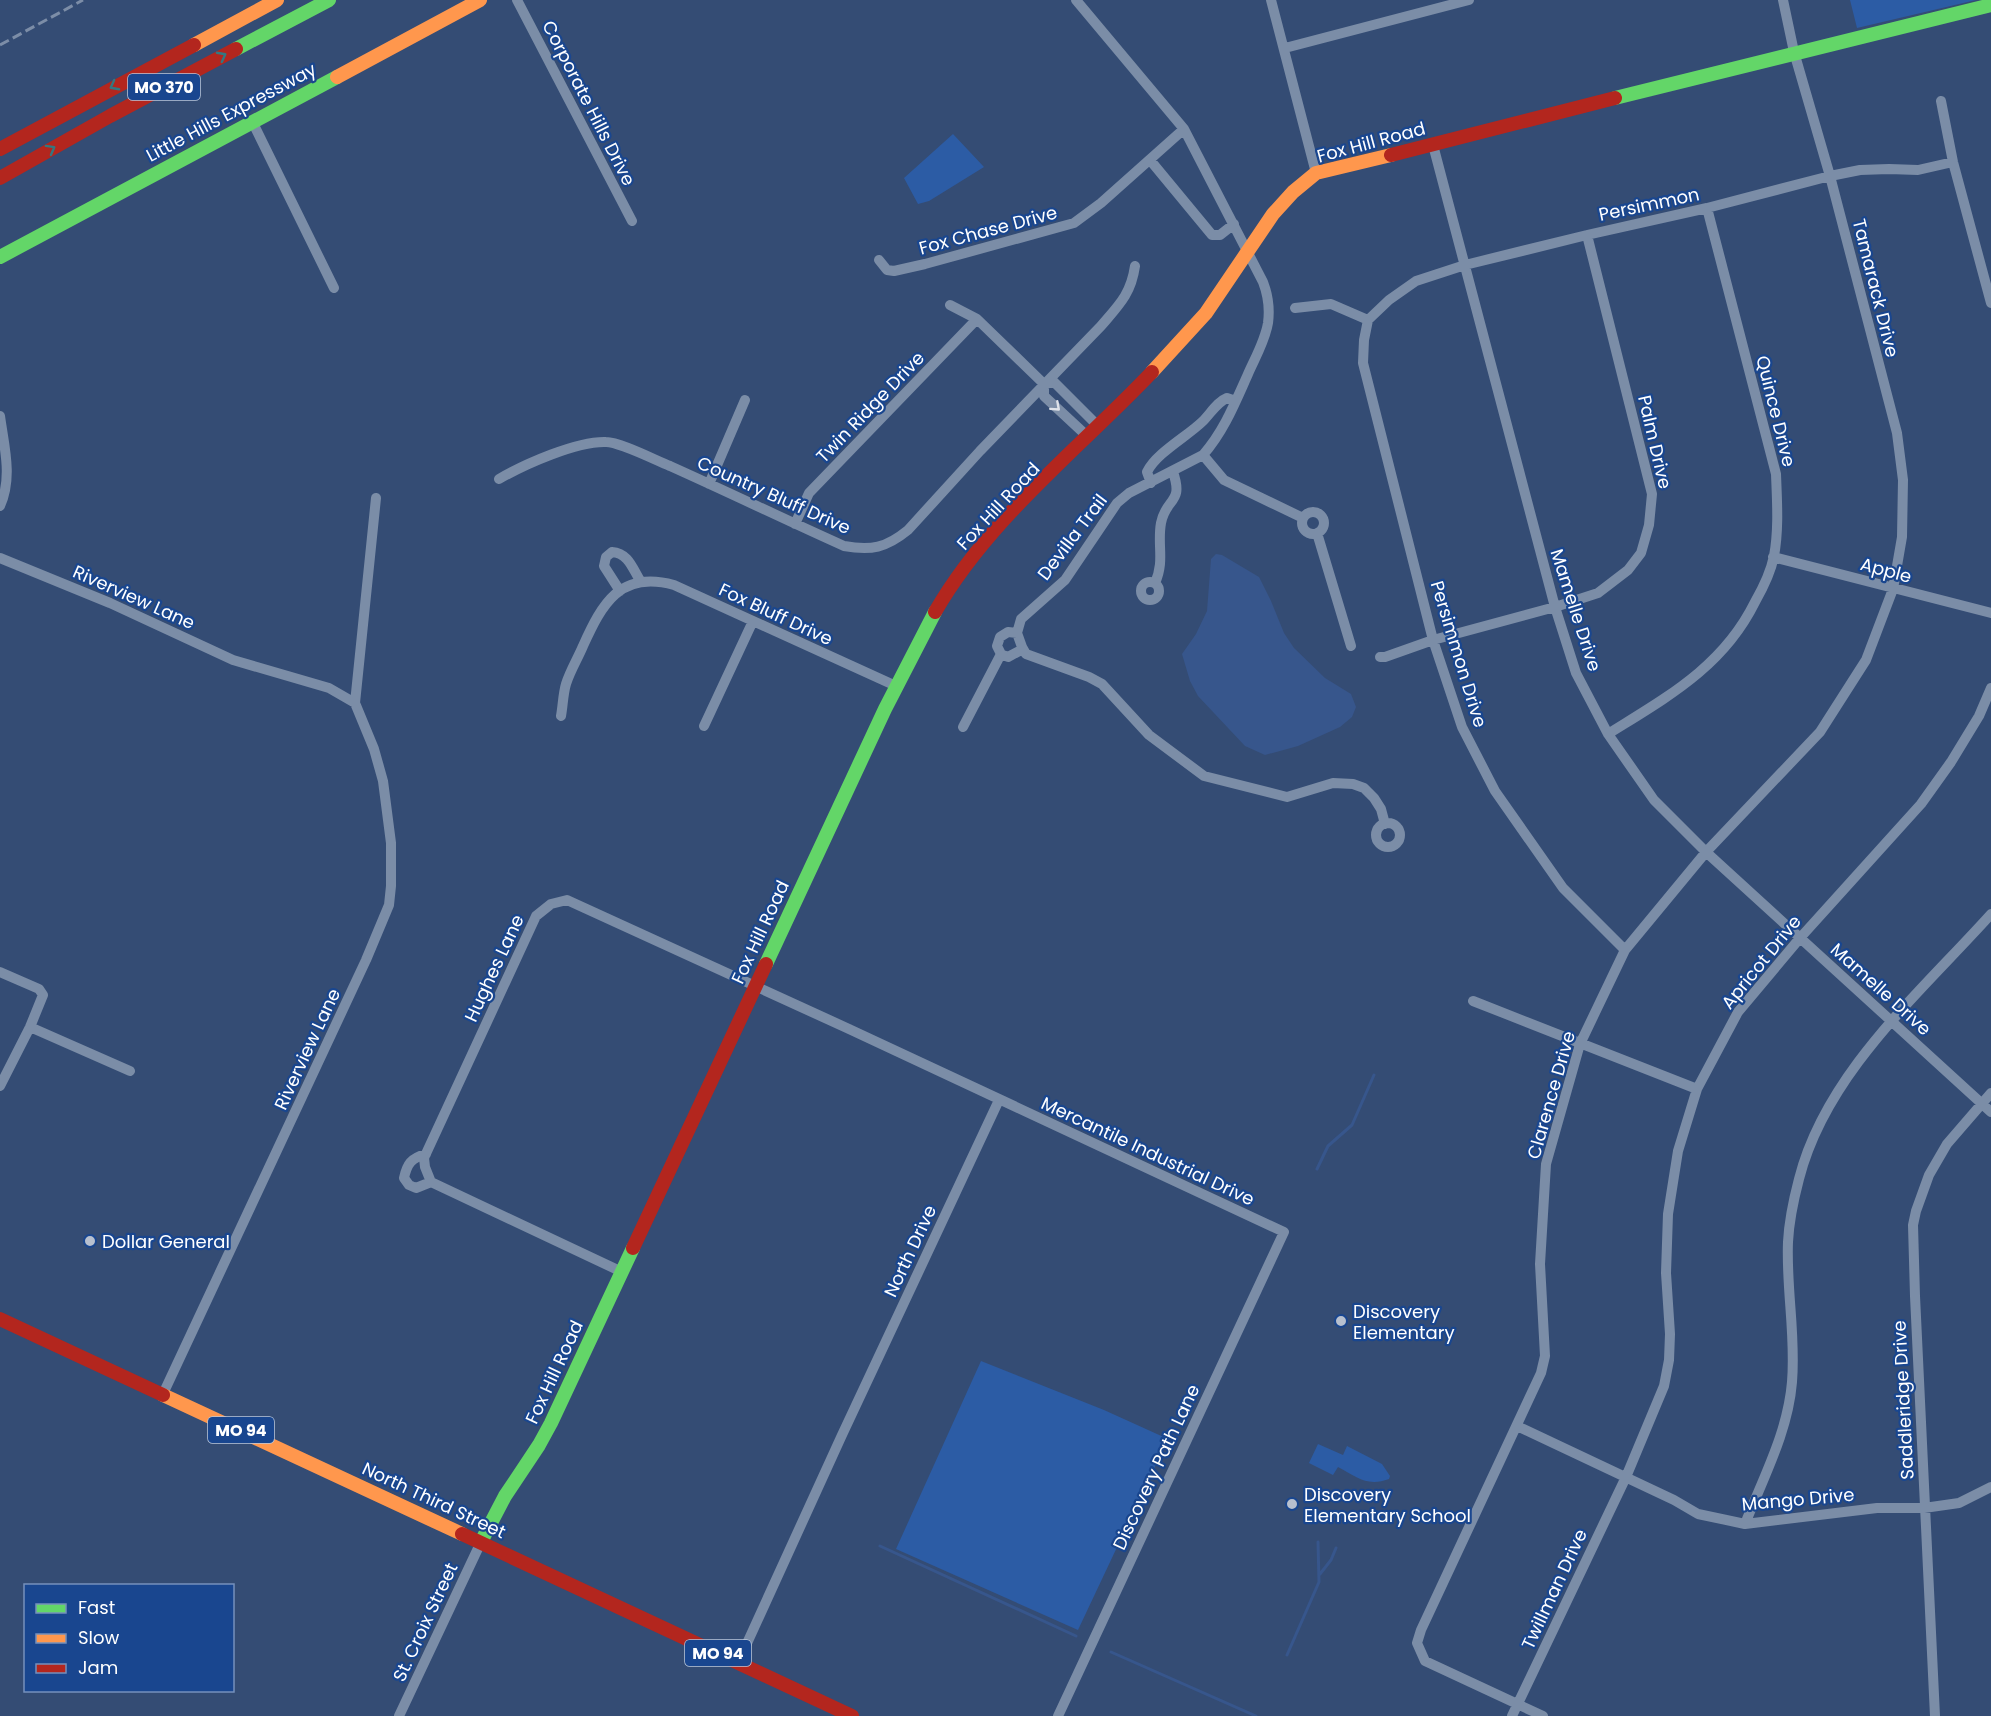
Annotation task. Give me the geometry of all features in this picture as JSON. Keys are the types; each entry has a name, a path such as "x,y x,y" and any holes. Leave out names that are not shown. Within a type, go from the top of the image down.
{"main road":[{"name":"MO 370","path":"0,150 277,0"},
{"name":"MO 370","path":"0,178 110,116 329,0"},
{"name":"Little Hills Expressway","path":"0,256 480,0"},
{"name":"Fox Hill Road","path":"481,1542 505,1496 551,1423 896,686 943,600 979,549 1194,326 1248,253 1274,213 1289,196 1316,173 1794,52 1991,5"},
{"name":"North Third Street","path":"0,1319 852,1716"}],"street":[{"name":"Corporate Hills Drive","path":"518,0 632,221"},
{"name":"Devilla Trail","path":"1017,633 1021,620 1065,580 1117,503 1129,494 1203,455 1224,427 1259,350 1268,323 1268,295 1184,129 1076,0"},
{"path":"1271,0 1316,173"},
{"path":"1285,48 1469,0"},
{"name":"Tamarack Drive","path":"1783,0 1794,52 1830,176 1897,433 1903,480 1902,537 1893,589"},
{"path":"1941,101 1953,162 1991,303"},
{"path":"252,121 334,288"},
{"name":"Fox Chase Drive","path":"879,260 884,268 894,271 1074,224 1101,204 1184,129"},
{"name":"Mamelle Drive","path":"1433,145 1554,607 1576,673 1608,734 1654,800 1706,852 1991,1112"},
{"path":"1150,160 1212,235 1220,235 1234,224"},
{"name":"Persimmon","path":"1368,320 1389,300 1416,281 1465,265 1707,208 1830,176 1860,170 1918,170 1953,162"},
{"name":"Quince Drive","path":"1608,734 1682,688 1711,664 1749,615 1761,591 1773,557 1778,515 1776,474 1707,208"},
{"name":"Palm Drive","path":"1380,657 1598,593 1629,570 1641,553 1650,525 1652,494 1587,235"},
{"name":"Country Bluff Drive","path":"499,479 521,466 578,447 607,441 709,484 844,546 862,549 883,546 908,530 1119,306 1132,285 1135,266"},
{"path":"1295,308 1331,304 1368,320"},
{"path":"950,305 977,319 1044,384 1044,396 1088,436"},
{"name":"Twin Ridge Drive","path":"795,524 809,493 977,319"},
{"name":"Persimmon Drive","path":"1368,320 1363,363 1433,640 1462,727 1495,792 1563,888 1625,950"},
{"path":"1044,384 1054,382 1098,426"},
{"path":"1150,483 1147,472 1153,464 1193,430 1220,402 1227,398 1236,401"},
{"path":"709,484 745,400"},
{"path":"0,416 8,475 0,506"},
{"path":"1203,455 1224,480 1303,518"},
{"path":"1155,583 1161,571 1163,516 1177,494 1178,487 1173,472"},
{"name":"Riverview Lane","path":"163,1394 357,981 389,905 391,843 383,781 374,749 355,703 376,498"},
{"path":"1311,512 1321,516 1323,526 1317,533 1306,532 1302,526 1303,518 1311,512"},
{"path":"1317,533 1351,646"},
{"path":"620,591 604,566 606,557 612,552 620,552 628,559 640,582"},
{"name":"Apple","path":"1773,557 1991,613"},
{"name":"Riverview Lane","path":"0,558 110,603 232,660 329,688 355,703"},
{"name":"Fox Bluff Drive","path":"561,716 566,684 601,608 620,591 640,582 656,581 674,585 896,686"},
{"name":"Clarence Drive","path":"1542,1716 1425,1661 1417,1643 1421,1630 1517,1426 1545,1356 1540,1264 1546,1164 1580,1044 1625,950 1706,852 1820,732 1866,660 1893,589"},
{"path":"704,726 753,621"},
{"path":"1023,649 1008,657 1001,654 997,646 1000,637 1008,632 1017,633 1026,654 1089,676 1102,684 1149,735 1204,776 1287,796 1333,783 1353,784 1364,788 1374,798 1381,809 1385,824"},
{"path":"963,727 1001,654"},
{"name":"Apricot Drive","path":"1626,1477 1666,1377 1670,1334 1666,1274 1668,1214 1678,1151 1697,1089 1738,1012 1800,938 1921,804 1952,762 1979,716 1991,688"},
{"name":"Hughes Lane","path":"621,1271 431,1182 416,1188 409,1185 404,1178 407,1164 426,1154 536,916 551,904 567,900 754,986"},
{"path":"1745,1524 1787,1414 1794,1350 1788,1241 1798,1179 1816,1131 1838,1088 1892,1022 1991,914"},
{"path":"0,972 39,989 43,995 30,1027 0,1086"},
{"path":"754,986 999,1100"},
{"path":"1473,1001 1697,1089"},
{"path":"30,1027 130,1071"},
{"name":"Saddleridge Drive","path":"1935,1716 1913,1225 1929,1175 1947,1144 1991,1093"},
{"name":"Mercantile Industrial Drive","path":"999,1100 1284,1232"},
{"name":"North Drive","path":"738,1663 999,1100"},
{"path":"426,1154 425,1167 431,1182"},
{"name":"Discovery Path Lane","path":"1058,1716 1284,1232"},
{"name":"Mango Drive","path":"1517,1426 1698,1514 1745,1524 1877,1508 1924,1508 1959,1503 1991,1487"},
{"name":"Twillman Drive","path":"1512,1716 1626,1477"},
{"name":"St. Croix Street","path":"399,1716 481,1542"}],"shaded area":[{"path":"1850,0 1976,0 1857,28"},
{"path":"953,134 984,167 929,201 918,204 904,178"},
{"path":"1216,554 1222,555 1259,577 1284,633 1294,648 1325,678 1351,694 1356,707 1352,717 1340,727 1298,746 1265,755 1245,746 1198,696 1190,681 1182,654 1196,634 1207,611 1211,559"},
{"path":"981,1361 1104,1410 1168,1439 1078,1630 896,1549"},
{"path":"1318,1444 1343,1455 1347,1446 1382,1464 1390,1476 1389,1479 1368,1481 1338,1467 1333,1475 1309,1463"}],"waterway":[{"path":"1317,1169 1328,1146 1352,1125 1374,1075"},
{"path":"1287,1655 1319,1582 1318,1542"},
{"path":"880,1546 1076,1636"},
{"path":"1320,1574 1331,1560 1336,1548"},
{"path":"1111,1652 1256,1716"}],"railway":[{"path":"0,45 83,0"}],"traffic: fast":[{"path":"236,49 329,0"},
{"path":"1615,98 1991,5"},
{"path":"0,257 337,77"},
{"path":"766,964 885,709 935,612"},
{"path":"481,1542 505,1496 551,1423 633,1248"}],"traffic: slow":[{"path":"194,45 277,0"},
{"path":"337,77 480,0"},
{"path":"1152,372 1206,313 1273,214 1293,192 1316,173 1391,155"},
{"path":"163,1395 462,1534"}],"traffic: jam":[{"path":"0,149 194,45"},
{"path":"0,178 236,49"},
{"path":"1391,155 1615,98"},
{"path":"935,612 981,546 1008,515 1152,372"},
{"path":"633,1248 766,964"},
{"path":"0,1319 163,1395"},
{"path":"462,1534 852,1716"}],"place":[{"name":"Dollar General","path":"90,1241"},
{"name":"Discovery Elementary","path":"1341,1321"},
{"name":"Discovery Elementary School","path":"1292,1504"}]}
